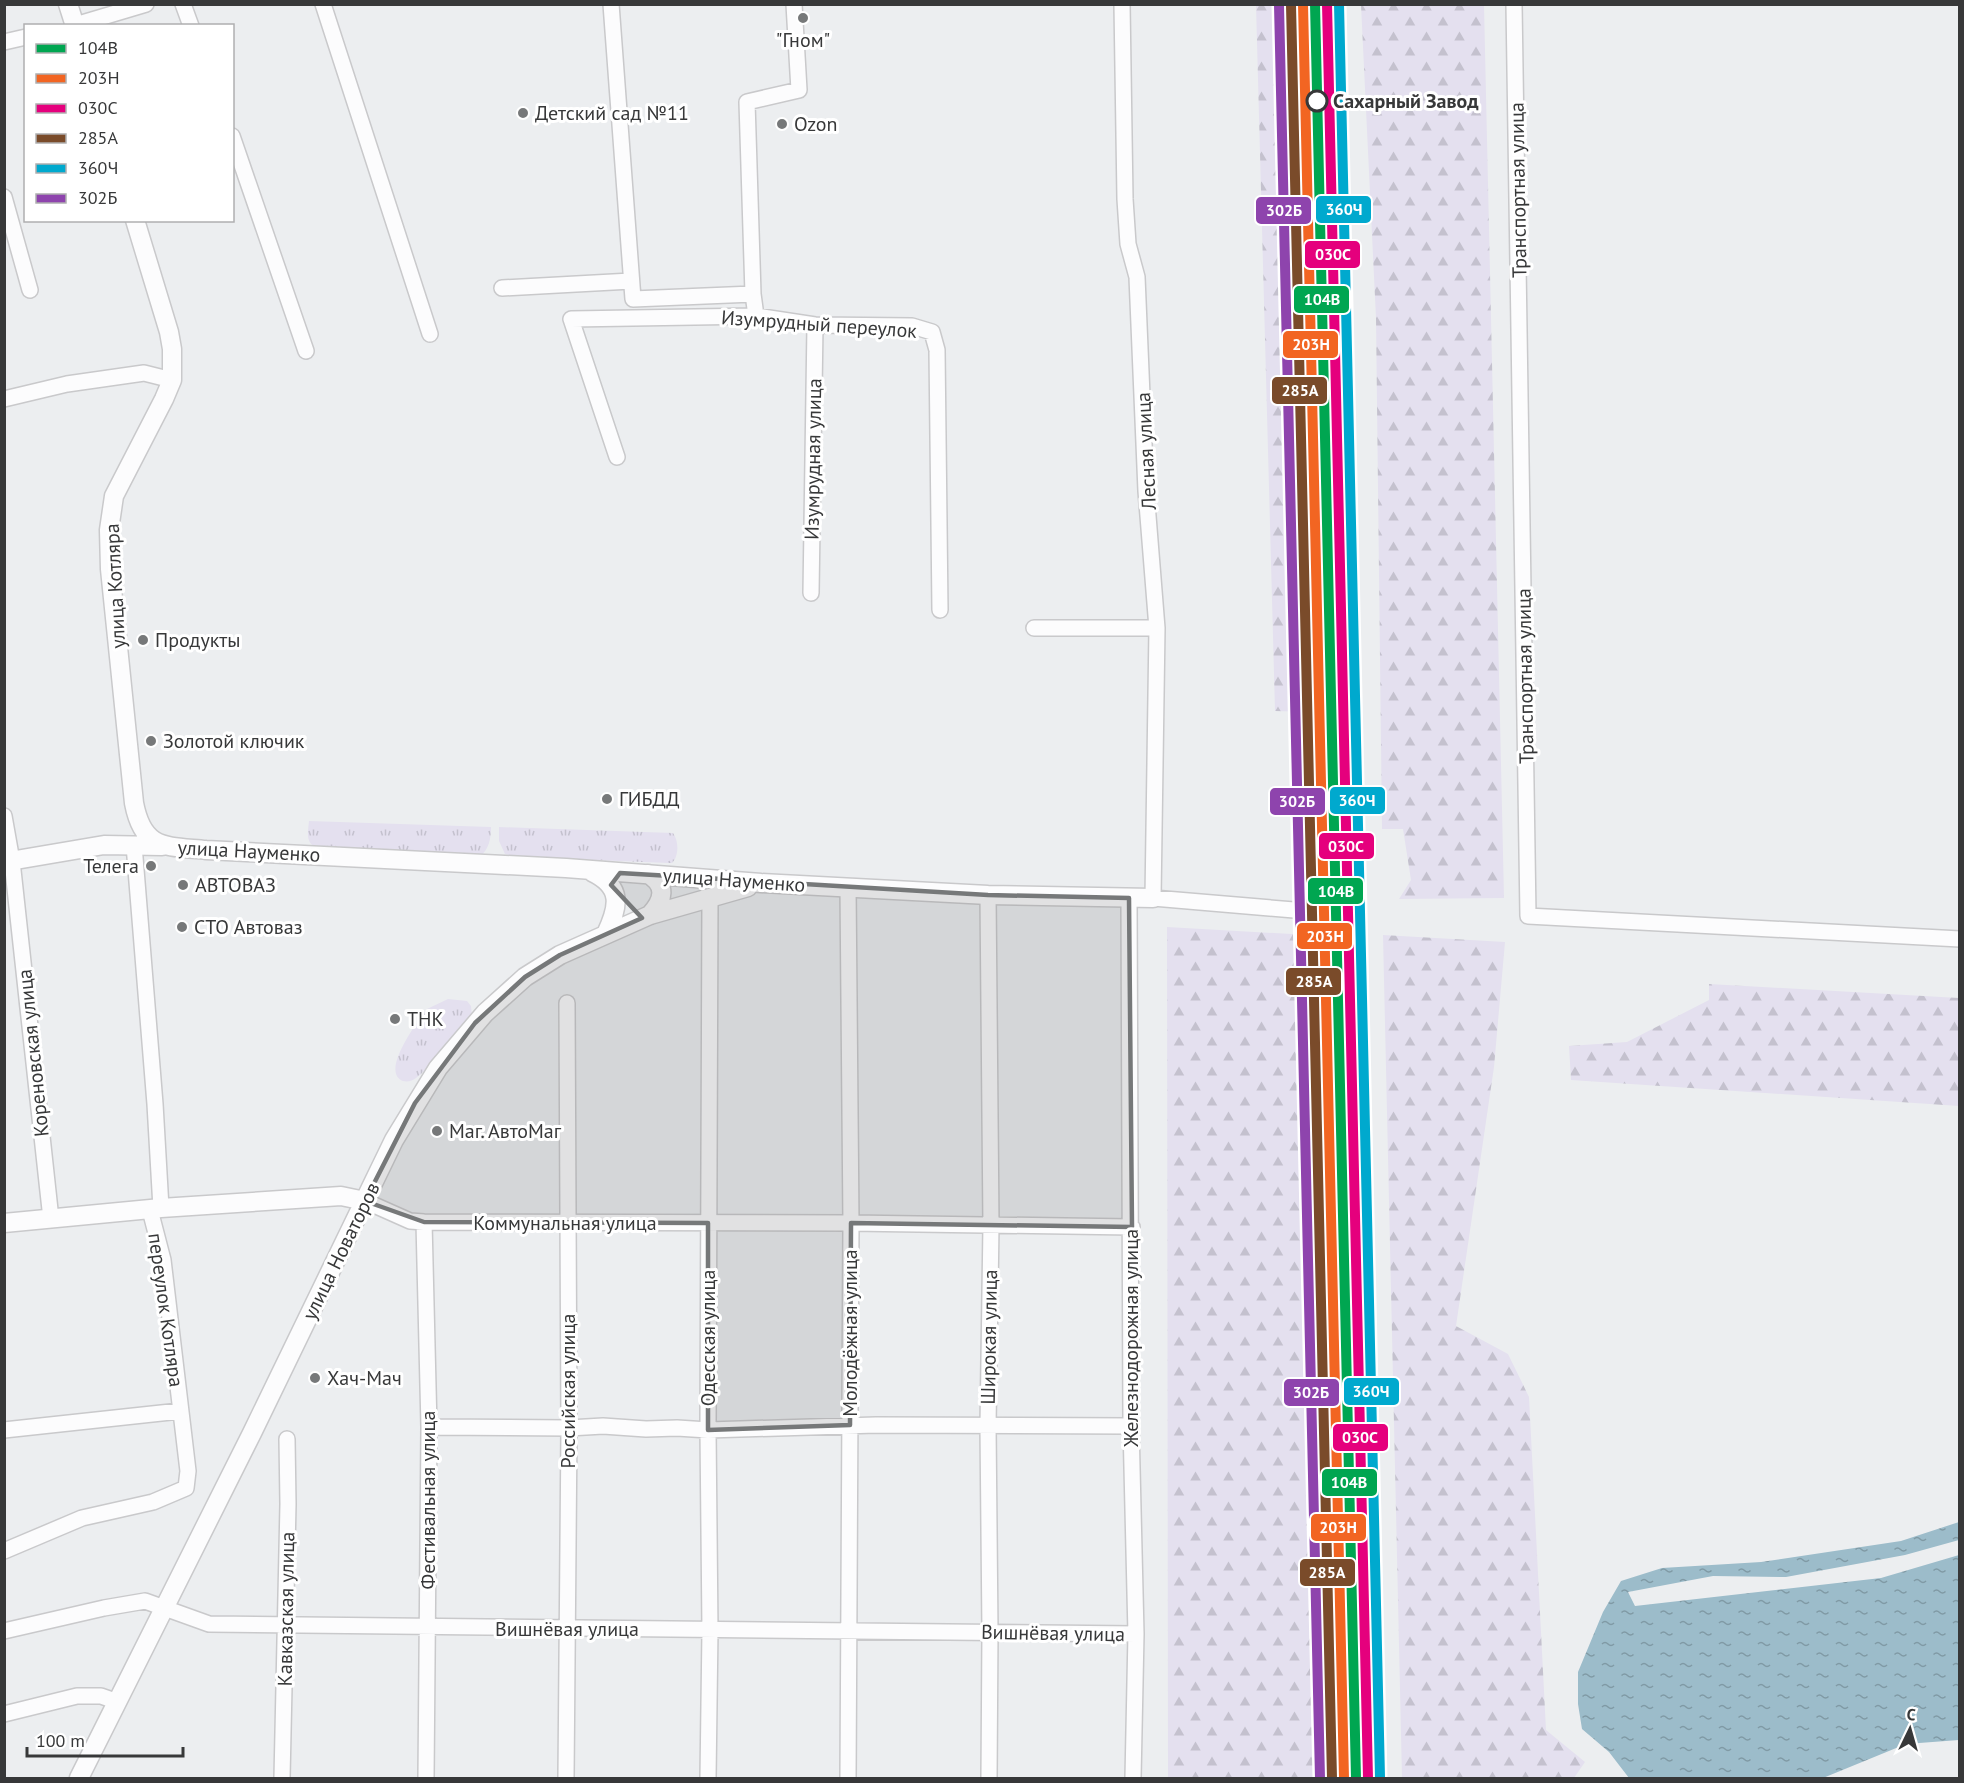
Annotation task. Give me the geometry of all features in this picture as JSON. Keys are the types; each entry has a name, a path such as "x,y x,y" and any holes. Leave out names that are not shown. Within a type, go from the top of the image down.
{"main road":[{"path":"68,4 74,24"},
{"name":"улица Котляра","path":"136,222 172,349 171,380 164,399 114,496 109,530 110,569 123,707 134,803 140,825"},
{"name":"улица Науменко","path":"140,825 148,836 163,846"},
{"name":"улица Науменко","path":"8,862 104,844 591,871 616,884 648,874 761,883 988,895 1153,898"},
{"path":"616,884 632,910 650,915 658,907 662,890 660,884 648,874"},
{"name":"улица Новаторов","path":"79,1779 394,1140 438,1068 475,1023 525,977 560,955 650,915 761,883"},
{"path":"606,933 615,914 616,884"},
{"name":"Коммунальная улица","path":"4,1223 156,1209 341,1196 365,1201"}],"street":[{"path":"77,24 146,4"},
{"path":"183,4 190,24"},
{"path":"323,4 430,334"},
{"path":"611,4 633,299 753,294"},
{"path":"756,316 753,294 747,102 799,90 794,4"},
{"name":"Лесная улица","path":"1122,4 1125,199 1128,244 1137,277 1146,491 1157,628 1153,898"},
{"name":"Транспортная улица","path":"1514,4 1528,916 1959,939"},
{"path":"4,42 24,37"},
{"path":"234,142 306,351"},
{"path":"4,197 30,290"},
{"path":"502,288 631,281"},
{"name":"Изумрудный переулок","path":"617,457 571,319 756,316 815,326 912,326 932,332 937,350 940,610"},
{"name":"Изумрудная улица","path":"811,593 815,326"},
{"path":"4,399 67,384 144,373 171,380"},
{"path":"1034,627 1157,628"},
{"name":"Кореновская улица","path":"4,816 51,1219"},
{"name":"переулок Котляра","path":"4,1551 82,1518 153,1502 186,1488 188,1471 156,1209 155,1104 134,845"},
{"name":"Молодёжная улица","path":"848,887 851,1223 848,1779"},
{"name":"Широкая улица","path":"988,895 991,1225 988,1426 989,1779"},
{"name":"Одесская улица","path":"708,1779 710,897"},
{"name":"Железнодорожная улица","path":"1130,898 1131,1426 1136,1634 1133,1779"},
{"name":"улица Науменко","path":"1153,898 1306,911"},
{"name":"Российская улица","path":"566,1779 569,1428 567,1003"},
{"name":"Коммунальная улица","path":"365,1201 410,1221 424,1222 851,1223 1132,1227"},
{"name":"Фестивальная улица","path":"424,1222 429,1427 426,1779"},
{"name":"переулок Котляра","path":"4,1430 180,1410"},
{"path":"429,1427 569,1428 603,1426 708,1430 915,1424 1131,1426"},
{"name":"Кавказская улица","path":"282,1779 288,1504 286,1439"},
{"name":"Вишнёвая улица","path":"4,1631 145,1601 209,1624 1136,1634"},
{"path":"4,1714 76,1696 101,1696 118,1702"}],"highlighted area":[{"path":"620,873 988,895 1129,898 1132,1227 851,1223 850,1425 708,1430 708,1223 424,1222 365,1201 415,1103 475,1023 525,977 560,955 642,918 611,885"}],"green space":[{"path":"1256,5 1290,5 1310,712 1275,711"},
{"path":"1361,5 1484,5 1504,898 1399,899 1411,880 1403,829 1382,829 1376,318"},
{"path":"309,821 491,827 491,831 487,847 480,856 317,848 309,840"},
{"path":"499,827 673,833 677,853 672,863 516,857 505,854 499,841"},
{"path":"1167,927 1309,935 1322,1778 1168,1778"},
{"path":"1383,935 1505,942 1494,1067 1456,1326 1508,1354 1529,1397 1546,1730 1585,1762 1574,1778 1402,1778"},
{"path":"1709,984 1959,998 1959,1106 1571,1080 1569,1046 1627,1042 1709,1000"},
{"path":"448,999 467,1001 471,1006 472,1016 421,1074 411,1081 403,1081 397,1076 395,1068 408,1037 427,1009"}],"water":[{"path":"1959,1522 1959,1540 1905,1555 1786,1577 1713,1576 1628,1592 1635,1606 1881,1578 1959,1555 1959,1740 1906,1744 1823,1778 1629,1778 1609,1752 1582,1729 1578,1704 1578,1672 1603,1612 1621,1581 1662,1568 1761,1562 1901,1541"}],"transit line":[{"name":"203Н","path":"1303,4 1344,1778"},
{"name":"104В","path":"1315,4 1356,1778"},
{"name":"030C","path":"1327,4 1368,1778"},
{"name":"360Ч","path":"1339,4 1380,1777"},
{"name":"302Б","path":"1279,5 1320,1778"},
{"name":"285А","path":"1291,5 1332,1778"}],"place":[{"name":"\"Гном\"","path":"803,18"},
{"name":"Сахарный Завод","path":"1317,101"},
{"name":"Детский сад №11","path":"523,113"},
{"name":"Ozon","path":"782,124"},
{"name":"Продукты","path":"143,640"},
{"name":"Золотой ключик","path":"151,741"},
{"name":"ГИБДД","path":"607,799"},
{"name":"Телега","path":"151,866"},
{"name":"АВТОВАЗ","path":"183,885"},
{"name":"СТО Автоваз","path":"182,927"},
{"name":"ТНК","path":"395,1019"},
{"name":"Маг. АвтоМаг","path":"437,1131"},
{"name":"Хач-Мач","path":"315,1378"}]}
